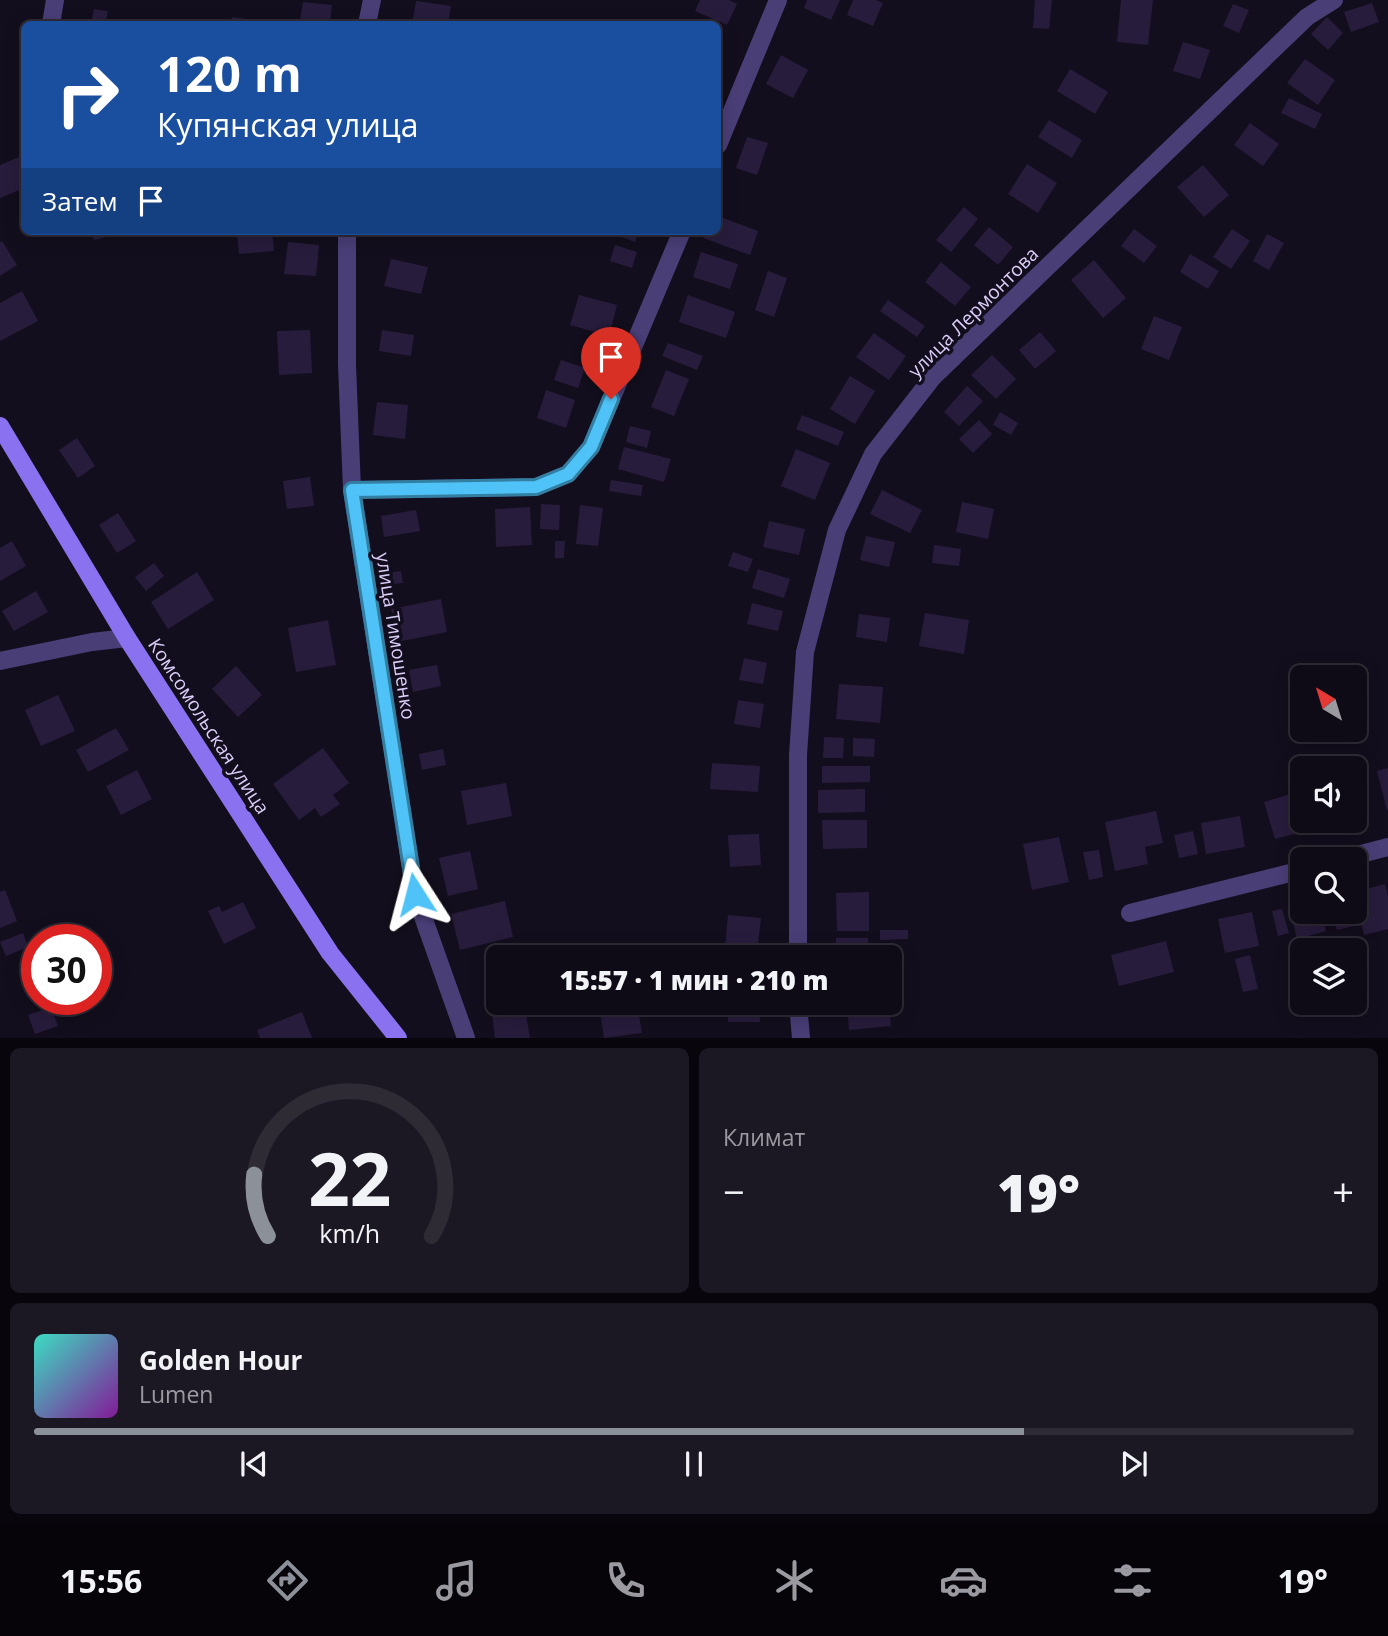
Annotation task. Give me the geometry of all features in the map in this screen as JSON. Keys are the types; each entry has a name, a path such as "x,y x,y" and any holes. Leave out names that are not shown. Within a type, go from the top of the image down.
{"street":[{"path":"52,21 55,0"},
{"path":"368,21 372,0"},
{"path":"721,138 778,0"},
{"name":"улица Лермонтова","path":"798,945 798,755 805,652 837,530 873,454 933,377 1307,17 1334,0"},
{"name":"улица Тимошенко","path":"347,235 347,365 352,490 415,894 466,1038"},
{"path":"352,490 536,487 568,474 591,447 680,235"},
{"name":"Комсомольская улица","path":"0,426 127,638 330,953 398,1038"},
{"path":"0,661 92,642 127,638"},
{"path":"1367,853 1388,848"},
{"path":"1130,914 1290,873"},
{"path":"799,1015 801,1038"}],"building":[{"path":"700,0 729,0 737,4 727,25 695,11"},
{"path":"807,0 840,0 831,20 804,8"},
{"path":"853,0 876,0 883,3 873,26 847,15"},
{"path":"1035,0 1052,0 1049,29 1033,28"},
{"path":"1121,0 1153,0 1148,45 1117,42"},
{"path":"416,1 451,6 448,21 413,21"},
{"path":"303,2 332,5 330,21 300,20"},
{"path":"1372,3 1379,22 1351,32 1344,12"},
{"path":"1233,4 1249,10 1239,33 1223,26"},
{"path":"94,9 108,11 106,21 92,21"},
{"path":"232,17 263,21 231,21"},
{"path":"1327,17 1343,33 1328,50 1311,34"},
{"path":"1183,42 1210,50 1200,79 1173,71"},
{"path":"781,55 808,70 793,98 766,84"},
{"path":"1305,59 1335,80 1318,105 1287,83"},
{"path":"1070,69 1108,92 1095,114 1057,91"},
{"path":"1289,98 1322,114 1315,129 1281,113"},
{"path":"1049,120 1082,140 1072,158 1038,137"},
{"path":"1250,123 1279,144 1263,166 1234,145"},
{"path":"747,137 768,143 757,175 736,168"},
{"path":"21,156 21,189 0,198 0,165"},
{"path":"1027,164 1057,183 1038,213 1008,194"},
{"path":"1203,165 1229,195 1204,217 1177,187"},
{"path":"964,207 978,219 951,252 936,240"},
{"path":"721,217 758,231 750,255 703,238 704,235 721,235"},
{"path":"989,227 1013,247 998,265 974,245"},
{"path":"1134,229 1157,246 1144,263 1121,246"},
{"path":"1232,229 1250,241 1231,269 1213,257"},
{"path":"1267,234 1284,243 1269,270 1253,261"},
{"path":"93,235 115,235 94,240"},
{"path":"237,235 272,235 274,251 239,254"},
{"path":"616,235 638,235 635,242"},
{"path":"2,241 17,265 0,276 0,242"},
{"path":"288,242 319,245 316,276 284,274"},
{"path":"615,245 637,252 632,268 610,261"},
{"path":"701,252 738,264 730,289 693,277"},
{"path":"1190,254 1219,271 1208,289 1180,272"},
{"path":"391,259 428,267 421,294 384,286"},
{"path":"1094,260 1126,298 1103,318 1071,280"},
{"path":"941,262 971,287 955,306 925,282"},
{"path":"768,271 787,278 774,317 755,310"},
{"path":"22,291 38,321 0,341 0,303"},
{"path":"579,295 617,305 609,336 570,325"},
{"path":"688,295 735,312 726,338 679,322"},
{"path":"888,300 925,326 917,337 880,311"},
{"path":"1154,316 1182,327 1169,360 1141,349"},
{"path":"310,330 312,373 279,375 277,331"},
{"path":"382,330 414,335 411,356 379,351"},
{"path":"1040,332 1056,351 1035,369 1019,350"},
{"path":"874,333 906,356 889,380 856,357"},
{"path":"668,343 703,356 697,370 662,356"},
{"path":"992,355 1016,379 996,399 971,375"},
{"path":"561,360 585,368 578,388 554,380"},
{"path":"666,370 689,379 674,416 651,407"},
{"path":"850,376 875,391 855,424 830,409"},
{"path":"967,386 983,401 959,426 944,412"},
{"path":"546,390 575,400 566,428 537,418"},
{"path":"377,402 408,405 405,439 373,435"},
{"path":"1000,412 1018,423 1011,435 993,425"},
{"path":"802,415 844,432 838,446 796,429"},
{"path":"979,420 992,434 973,453 959,439"},
{"path":"630,426 651,431 647,448 626,442"},
{"path":"77,438 95,466 78,478 59,450"},
{"path":"624,447 671,459 664,482 618,469"},
{"path":"796,449 830,463 815,500 781,486"},
{"path":"310,477 314,506 287,509 283,481"},
{"path":"611,480 643,485 641,496 609,491"},
{"path":"882,490 922,510 910,533 870,514"},
{"path":"962,502 994,509 988,539 956,532"},
{"path":"541,504 560,505 559,530 540,529"},
{"path":"580,505 603,508 598,546 576,544"},
{"path":"530,507 532,545 496,547 495,509"},
{"path":"416,510 420,531 384,537 381,516"},
{"path":"118,513 136,541 117,553 99,525"},
{"path":"769,521 805,529 799,555 763,547"},
{"path":"866,536 895,542 889,567 860,560"},
{"path":"12,541 26,566 0,581 0,548"},
{"path":"555,541 565,541 564,558 555,558"},
{"path":"934,545 961,549 959,566 932,563"},
{"path":"733,552 753,559 748,572 728,566"},
{"path":"154,563 164,576 146,591 135,577"},
{"path":"758,569 790,579 784,598 752,588"},
{"path":"401,571 403,583 379,585 378,574"},
{"path":"197,572 214,600 168,629 151,602"},
{"path":"36,591 48,612 14,631 2,611"},
{"path":"441,599 447,632 397,642 391,609"},
{"path":"752,603 783,611 778,631 747,624"},
{"path":"925,613 969,620 964,654 919,646"},
{"path":"859,614 890,618 887,642 856,637"},
{"path":"328,620 336,665 296,672 288,628"},
{"path":"744,658 767,663 763,684 739,680"},
{"path":"437,665 441,686 413,692 409,670"},
{"path":"236,666 262,695 238,717 212,689"},
{"path":"839,684 883,687 880,723 836,719"},
{"path":"58,695 75,731 41,746 25,710"},
{"path":"738,700 764,704 760,728 734,724"},
{"path":"116,728 129,750 88,772 76,750"},
{"path":"824,737 844,738 843,758 823,758"},
{"path":"853,738 875,739 874,757 853,756"},
{"path":"323,748 349,783 333,795 340,804 321,817 315,808 299,820 273,784"},
{"path":"443,749 446,765 422,770 419,754"},
{"path":"712,763 760,766 758,792 710,789"},
{"path":"822,766 870,766 870,782 822,783"},
{"path":"1388,768 1388,810 1387,810 1377,771"},
{"path":"137,770 152,799 121,815 106,786"},
{"path":"506,783 512,816 467,825 461,791"},
{"path":"865,789 865,812 818,813 818,790"},
{"path":"1290,794 1290,833 1297,833 1275,839 1264,802"},
{"path":"1156,811 1163,843 1145,847 1148,864 1115,871 1105,822"},
{"path":"1240,816 1245,847 1206,854 1201,823"},
{"path":"822,820 867,820 867,848 823,849"},
{"path":"1193,831 1198,854 1179,858 1174,835"},
{"path":"759,834 761,865 730,867 728,835"},
{"path":"1059,837 1069,882 1032,890 1023,844"},
{"path":"1099,850 1103,877 1089,880 1083,852"},
{"path":"470,851 478,889 448,896 439,858"},
{"path":"1385,884 1388,897 1388,929 1364,935 1361,924 1367,924 1367,889"},
{"path":"5,890 17,921 0,928 0,892"},
{"path":"869,892 869,931 837,931 836,893"},
{"path":"505,901 513,937 460,950 451,914"},
{"path":"243,902 256,928 224,944 208,911 219,906 222,912"},
{"path":"1282,909 1289,933 1278,936 1272,911"},
{"path":"1252,912 1259,946 1225,953 1218,919"},
{"path":"728,915 761,918 758,945 725,945"},
{"path":"1293,924 1324,924 1326,931 1297,938"},
{"path":"1335,924 1353,924 1354,926 1337,930"},
{"path":"880,930 908,930 908,939 880,940"},
{"path":"21,934 21,950 6,956 0,942"},
{"path":"836,938 868,938 868,945 836,945"},
{"path":"1166,941 1174,972 1119,986 1111,955"},
{"path":"1250,955 1258,989 1243,992 1235,959"},
{"path":"302,1012 312,1038 260,1038 257,1030"},
{"path":"28,1015 54,1015 58,1026 35,1034"},
{"path":"492,1015 526,1015 530,1038 495,1038"},
{"path":"601,1015 639,1015 642,1033 604,1038"},
{"path":"728,1015 760,1015 760,1022 728,1022"},
{"path":"848,1015 890,1015 891,1026 849,1030"}],"route":[{"path":"415,894 352,490 536,487 568,474 591,447 611,399"}]}
